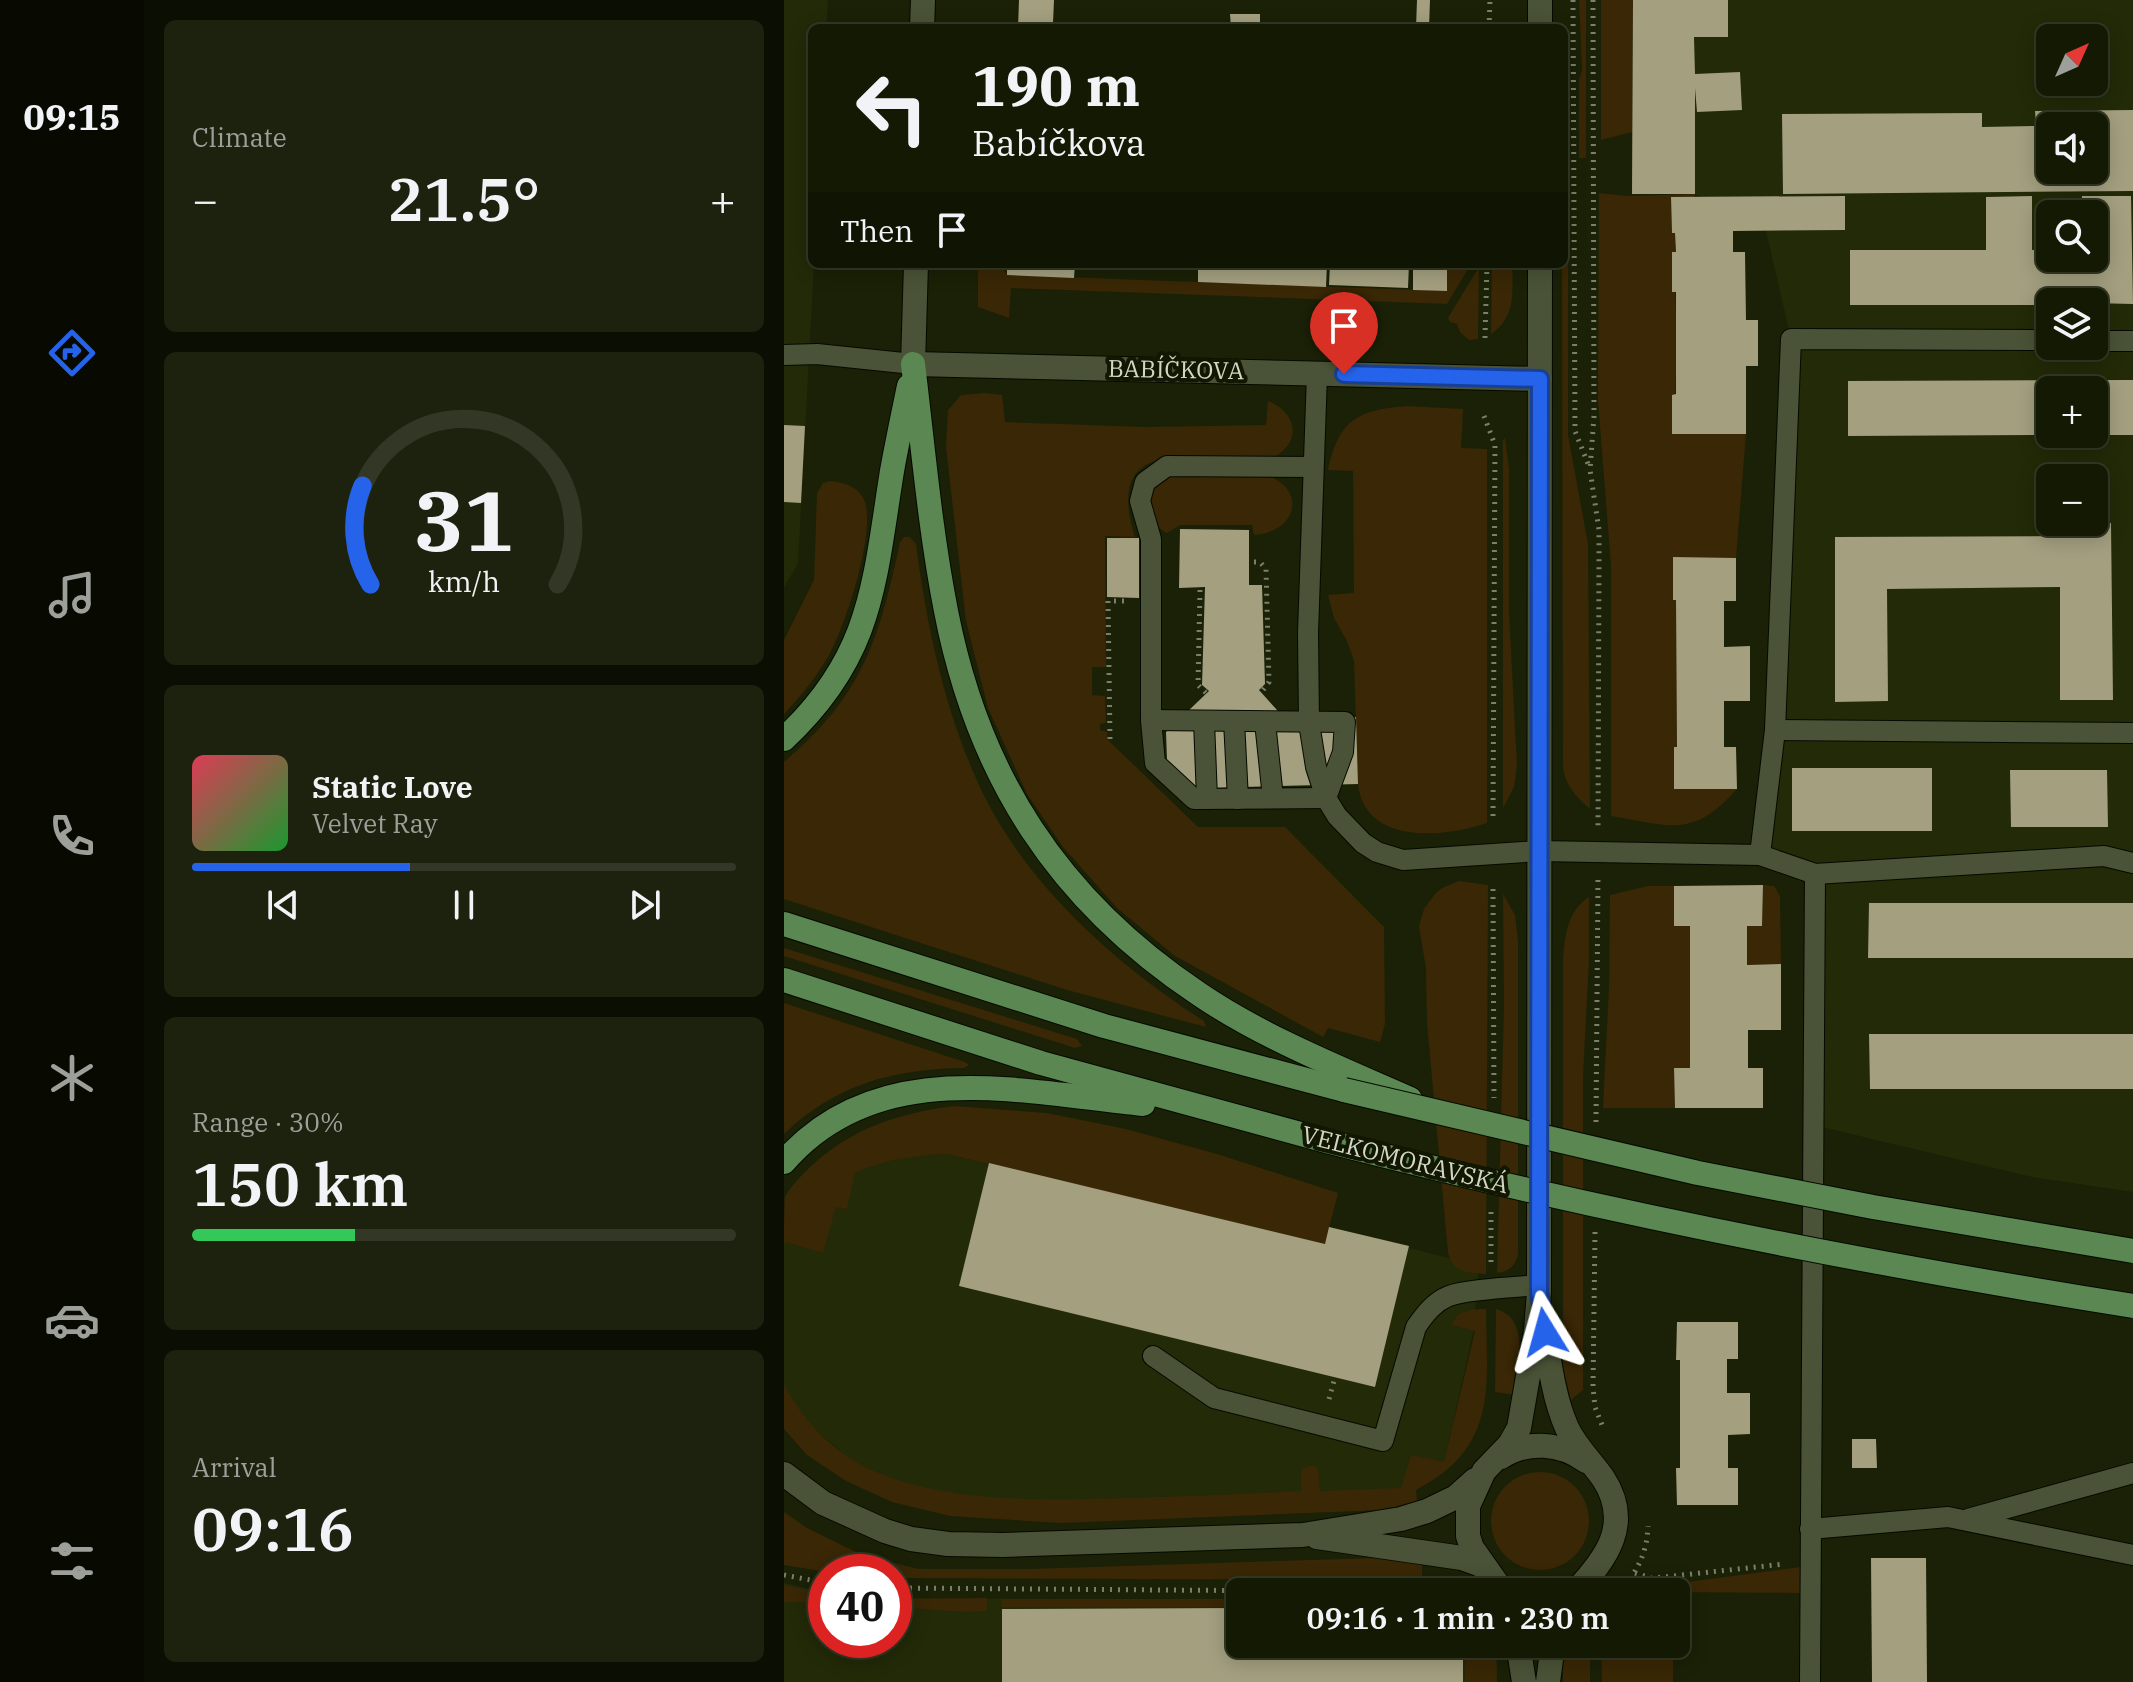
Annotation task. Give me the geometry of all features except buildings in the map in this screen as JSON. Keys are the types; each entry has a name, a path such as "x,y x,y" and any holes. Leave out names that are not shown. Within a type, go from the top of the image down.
{"main road":[{"path":"784,739 824,696 845,665 863,623 877,577 892,470 913,364"},
{"path":"913,364 946,612 975,714 1019,813 1047,854 1081,894 1124,935 1198,994 1346,1081"},
{"path":"784,924 1104,1026 1346,1081 1455,1117 1698,1173 1918,1215 2133,1251"},
{"name":"VELKOMORAVSKÁ","path":"784,980 1041,1063 1211,1111 1456,1174 1761,1241 2133,1306"},
{"path":"784,1162 822,1127 852,1110 916,1090 990,1088 1211,1111"}],"street":[{"path":"922,24 923,0"},
{"path":"1540,0 1540,24"},
{"path":"913,364 916,268"},
{"path":"784,1474 808,1494 857,1520 899,1536 948,1544 1088,1544 1303,1535 1401,1519 1456,1497 1510,1444 1519,1428 1536,1330 1539,1288 1540,268"},
{"name":"BABÍČKOVA","path":"913,364 1540,379"},
{"path":"1539,1288 1560,1409 1568,1430 1609,1490 1616,1518 1610,1547 1588,1578"},
{"path":"1492,1578 1472,1548 1467,1526 1471,1495 1490,1466 1517,1449 1549,1446 1572,1452 1594,1468"},
{"path":"1303,1535 1462,1558 1481,1565 1498,1578"},
{"path":"1586,1578 1594,1572"},
{"path":"1520,1658 1524,1682"},
{"path":"1548,1682 1551,1658"}],"lane":[{"path":"1760,855 1775,730 1791,339 2036,340"},
{"path":"2108,341 2133,341"},
{"path":"784,355 817,354 913,364"},
{"path":"1317,374 1308,633 1309,723 1316,767 1326,798 1337,816 1363,843 1403,860 1539,851 1760,855 1815,874 2104,856 2133,863"},
{"path":"1313,467 1167,466 1145,482 1140,501 1151,539 1151,720 1155,763 1194,799 1326,798"},
{"path":"1151,720 1345,722 1343,752 1326,798"},
{"path":"1204,721 1207,799"},
{"path":"1234,721 1238,799"},
{"path":"1265,722 1273,798"},
{"path":"1775,730 2133,733"},
{"path":"1810,1682 1815,874"},
{"path":"1153,1356 1214,1398 1383,1441 1416,1327 1437,1303 1451,1295 1539,1288"},
{"path":"1964,1520 2133,1473"},
{"path":"1810,1529 1948,1517 2133,1555"}],"path":[{"path":"1489,24 1490,0"},
{"path":"1573,0 1575,431 1590,470 1599,530 1599,817"},
{"path":"1590,470 1594,416 1593,0"},
{"path":"1568,55 1573,55"},
{"path":"1485,338 1487,268"},
{"path":"1484,416 1495,445 1493,818"},
{"path":"1253,700 1269,682 1266,569 1260,562 1254,562"},
{"path":"1200,590 1198,685 1214,701"},
{"path":"1110,739 1108,601 1135,601"},
{"path":"1493,889 1493,1112"},
{"path":"1596,1132 1598,892"},
{"path":"1490,1275 1492,1202"},
{"path":"1595,1227 1593,1387 1595,1407 1608,1434"},
{"path":"1631,1578 1642,1562 1647,1546 1648,1514"},
{"path":"1635,1573 1651,1578 1812,1560"},
{"path":"784,1575 808,1580"},
{"path":"912,1588 1226,1590"}],"shaded area":[{"path":"784,0 828,0 826,24 808,24 808,268 814,268 798,563 784,588"},
{"path":"1579,0 1586,0 1586,158 1579,158 1579,80 1582,70"},
{"path":"1601,0 1633,0 1632,132 1601,140"},
{"path":"1632,0 2133,0 2133,1192 2032,1177 1813,1125 1815,874 1760,855 1791,339 1766,231 1695,194 1632,194"},
{"path":"1599,193 1628,196 1695,194 1694,197 1671,198 1676,252 1672,253 1676,344 1672,434 1746,434 1736,558 1673,558 1677,747 1674,747 1674,789 1737,789 1707,816 1680,825 1611,816 1611,566 1598,400"},
{"path":"978,268 1003,268 1007,275 1447,291 1447,268 1469,268 1447,304 1011,288 1009,318 978,307"},
{"path":"1479,268 1478,339 1469,340 1448,318"},
{"path":"1492,268 1512,268 1509,312 1491,334"},
{"path":"1562,268 1568,268 1568,435 1588,544 1590,809 1572,790 1563,765"},
{"path":"961,395 1002,395 1005,422 1145,427 1266,425 1268,401 1290,419 1290,442 1276,456 1170,458 1148,464 1133,478 1128,501 1135,537 1105,536 1106,667 1092,667 1092,695 1105,696 1106,723 1100,724 1100,730 1107,732 1107,739 1198,827 1285,827 1384,927 1385,1024 1380,1042 1328,1028 1323,1037 1175,956 1117,908 1063,847 1027,794 988,708 966,621 946,448 948,410"},
{"path":"1407,406 1463,409 1461,448 1487,449 1487,823 1450,832 1409,832 1390,827 1375,818 1364,804 1358,784 1354,661 1334,618 1328,595 1354,593 1353,471 1328,470 1338,439 1353,421 1363,415"},
{"path":"1505,438 1509,469 1509,613 1517,766 1514,787 1503,808 1503,440"},
{"path":"1264,474 1287,489 1292,499 1288,518 1269,532 1254,535 1252,525 1180,525 1167,533 1159,528 1151,514 1154,488 1167,475"},
{"path":"829,481 852,487 864,500 867,521 862,560 850,603 829,655 784,714 784,640 814,580 817,493 823,483"},
{"path":"904,537 910,537 916,544 932,636 956,727 979,785 998,821 1047,888 1075,918 1137,974 1204,1021 1206,1027 1067,990 784,899 784,762 832,713 864,664"},
{"path":"1459,881 1488,885 1486,1274 1457,1268 1448,1253 1427,1023 1426,969 1419,926 1424,909 1435,894"},
{"path":"1763,885 1774,886 1780,896 1781,964 1747,965 1747,926 1762,926"},
{"path":"1648,886 1674,886 1674,925 1690,926 1690,1068 1674,1069 1675,1108 1603,1108 1610,895"},
{"path":"1503,894 1515,915 1518,941 1518,1253 1512,1267 1497,1273 1504,1006"},
{"path":"1589,897 1583,1075 1583,1390 1571,1400 1563,1368 1563,960 1566,933 1572,917"},
{"path":"784,948 1077,1039 1082,1046 1075,1048 784,956"},
{"path":"784,1003 969,1065 890,1076 845,1091 784,1134"},
{"path":"954,1106 1047,1113 1126,1129 1338,1193 1325,1244 946,1154 900,1159 855,1173 847,1209 836,1207 823,1253 786,1242 784,1246 785,1197 799,1178 825,1154 858,1133 894,1118"},
{"path":"946,1154 1324,1244 1329,1227 1479,1266 1473,1333 1444,1463 1403,1489 1011,1502 914,1489 854,1463 802,1418 784,1390 784,1245 795,1226 855,1173 876,1163 905,1156"},
{"path":"1486,1309 1486,1390 1474,1435 1462,1455 1443,1473 1416,1490 1417,1501 1382,1510 1061,1523 950,1516 892,1502 846,1481 807,1455 784,1429 784,1384 801,1411 822,1435 860,1464 903,1482 965,1495 1094,1499 1301,1491 1301,1469 1313,1465 1318,1468 1320,1491 1401,1488 1411,1455 1444,1462 1475,1331 1452,1325 1461,1313"},
{"path":"1496,1309 1507,1314 1518,1333 1515,1395 1495,1392"},
{"path":"1540,1472 1559,1476 1575,1486 1585,1502 1589,1521 1585,1540 1575,1556 1559,1566 1540,1570 1521,1566 1505,1556 1495,1540 1491,1521 1495,1502 1505,1486 1521,1476"},
{"path":"784,1512 807,1528 860,1554 808,1554 808,1569 784,1565"},
{"path":"1375,1558 1422,1563 1422,1578 912,1578 912,1567 1030,1569"},
{"path":"1800,1567 1801,1593 1690,1592 1690,1582"},
{"path":"784,1583 808,1589 808,1658 912,1658 912,1598 1226,1600 1226,1658 1496,1658 1497,1682 784,1682"},
{"path":"784,1585 808,1590 808,1602 784,1602"},
{"path":"987,1598 987,1611 912,1608 912,1599"},
{"path":"1002,1599 1226,1599 1226,1607 1002,1607"},
{"path":"1465,1658 1496,1658 1497,1682 1465,1682"},
{"path":"1563,1658 1590,1658 1590,1682 1563,1682"},
{"path":"1601,1658 1673,1658 1673,1682 1602,1682"}],"route":[{"path":"1344,374 1540,379 1539,1292 1545,1332"}]}
